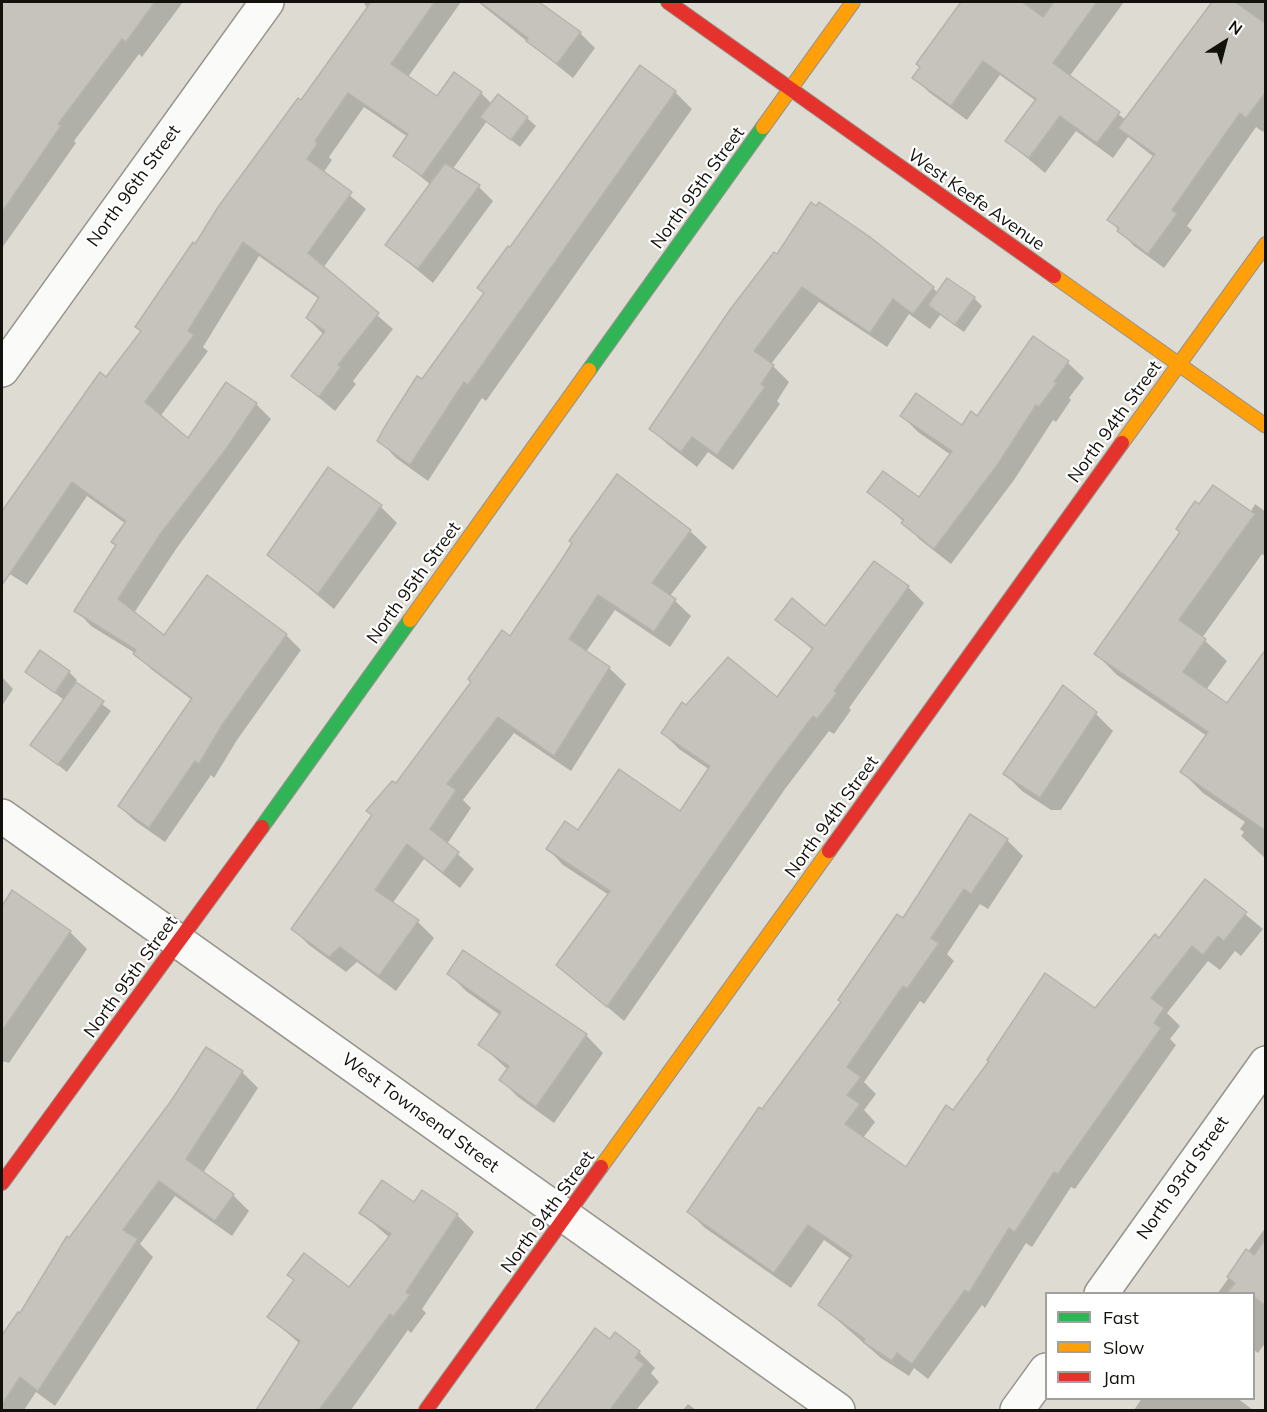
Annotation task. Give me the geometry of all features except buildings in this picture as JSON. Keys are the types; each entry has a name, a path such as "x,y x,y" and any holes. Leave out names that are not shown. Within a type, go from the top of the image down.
{"street":[{"name":"North 96th Street","path":"2,370 267,2"},
{"name":"West Keefe Avenue","path":"668,2 1266,426"},
{"name":"North 95th Street","path":"2,1183 180,942 853,2"},
{"name":"North 94th Street","path":"426,1410 566,1219 1266,244"},
{"name":"West Townsend Street","path":"2,816 566,1219 838,1410"},
{"name":"North 93rd Street","path":"1102,1292 1266,1063"},
{"path":"1017,1410 1045,1373"}],"traffic: fast":[{"path":"589,370 763,127"},
{"path":"262,827 410,620"}],"traffic: slow":[{"path":"763,127 853,2"},
{"path":"1122,443 1266,244"},
{"path":"1054,276 1266,426"},
{"path":"410,620 589,370"},
{"path":"601,1167 829,851"}],"traffic: jam":[{"path":"668,2 1054,276"},
{"path":"829,851 1122,443"},
{"path":"2,1183 262,827"},
{"path":"426,1410 601,1167"}]}
